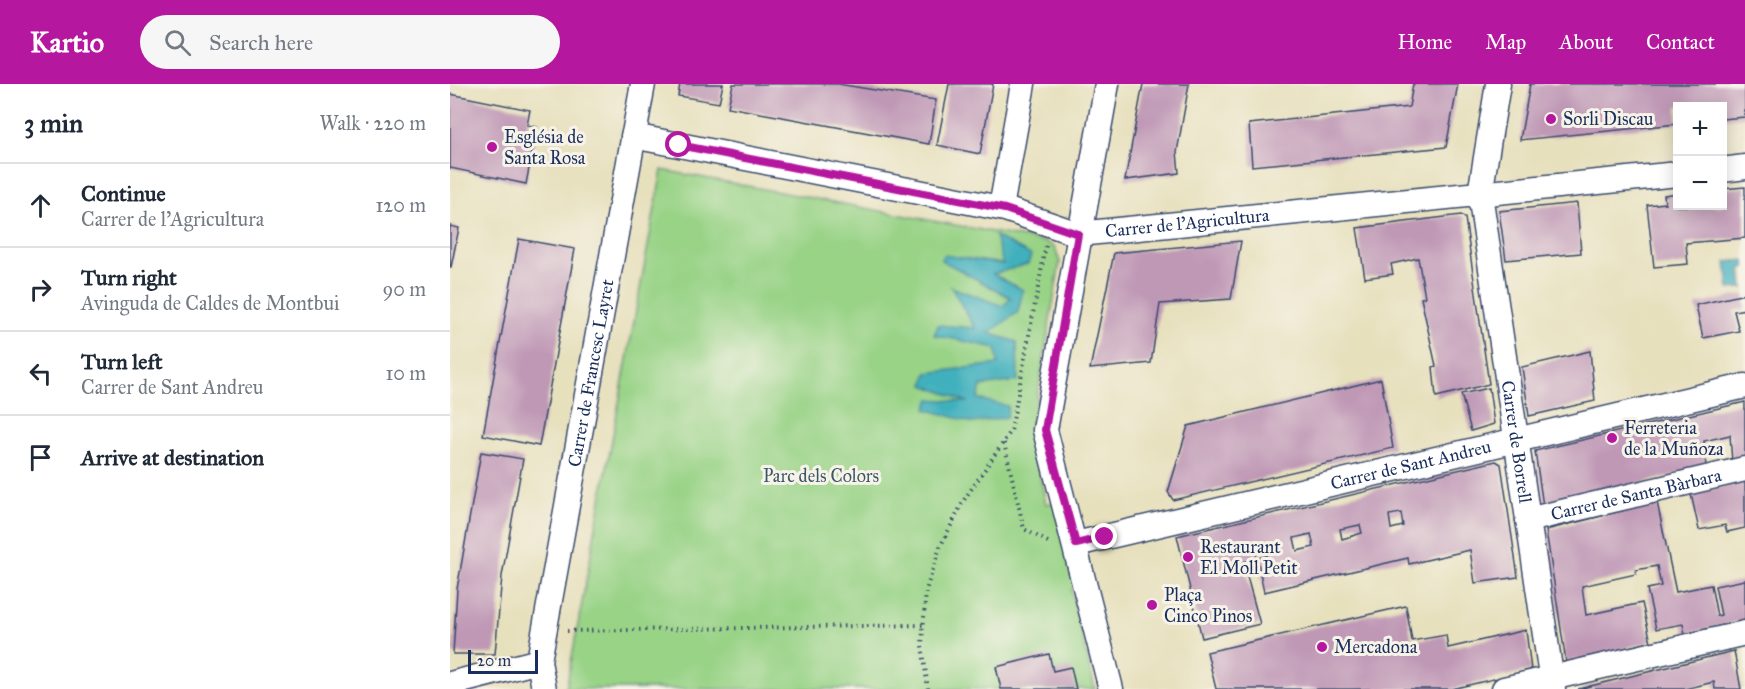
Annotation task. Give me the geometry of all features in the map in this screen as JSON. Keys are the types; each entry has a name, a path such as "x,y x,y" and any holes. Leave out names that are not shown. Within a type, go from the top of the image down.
{"street":[{"name":"Carrer de Francesc Layret","path":"539,661 643,84"},
{"path":"1001,208 1023,84"},
{"path":"1107,84 1078,234 1045,430 1112,689"},
{"name":"Carrer de Borrell","path":"1498,84 1480,194 1552,683"},
{"name":"Carrer de l'Agricultura","path":"633,136 1001,208 1078,234 1673,174"},
{"path":"1727,169 1745,167"},
{"name":"Carrer de Sant Andreu","path":"1076,544 1745,386"},
{"name":"Carrer de Santa Bàrbara","path":"1528,520 1745,469"},
{"path":"1504,689 1552,683 1745,633"},
{"path":"450,684 539,661 544,689"}],"path":[{"path":"928,689 922,645 926,590 940,547 964,500 1011,431 1046,242"},
{"path":"1004,442 1024,529 1050,543"},
{"path":"564,631 923,625"}],"green space":[{"name":"Parc dels Colors","path":"662,170 1046,242 1055,248 1060,262 1031,432 1046,504 1056,502 1077,586 1071,590 1095,689 566,689"}],"water":[{"path":"995,236 1031,255 1028,264 993,274 1023,290 1018,312 989,333 1017,342 1018,381 981,386 978,399 1008,406 1007,417 973,423 926,409 930,399 968,402 924,385 927,373 998,364 996,348 934,335 938,325 975,328 951,287 1003,306 1011,298 941,260 944,255 1003,264"},
{"path":"1745,260 1745,267 1741,269 1743,288 1729,289 1726,262"}],"building":[{"path":"680,84 723,84 719,103 678,96"},
{"path":"733,84 838,84 936,100 929,144 728,107"},
{"path":"949,84 993,84 980,154 937,145"},
{"path":"1143,84 1189,84 1177,152 1179,173 1125,180"},
{"path":"1413,84 1458,84 1446,147 1252,166 1249,124 1409,107"},
{"path":"1530,84 1745,84 1745,117 1727,119 1727,102 1673,102 1673,124 1520,140"},
{"name":"Església de Santa Rosa","path":"450,94 530,110 527,125 537,127 526,184 450,168"},
{"path":"1745,187 1745,238 1686,243 1688,264 1654,267 1647,205 1665,203 1664,195 1673,194 1673,210 1727,210 1727,189"},
{"path":"1577,203 1581,253 1506,260 1499,211"},
{"path":"1461,215 1465,218 1489,384 1436,397 1433,367 1436,366 1421,298 1425,297 1418,258 1391,264 1393,274 1365,278 1357,228"},
{"path":"450,226 459,228 451,267 450,267"},
{"path":"519,239 575,249 539,446 483,435"},
{"path":"1241,241 1231,299 1160,304 1151,363 1090,369 1114,253"},
{"path":"1745,294 1745,309 1734,311 1739,331 1703,338 1696,305"},
{"path":"1590,351 1595,401 1529,416 1522,367"},
{"path":"1381,379 1393,448 1173,500 1168,492 1188,426"},
{"path":"1489,388 1494,424 1471,431 1461,394"},
{"path":"1745,402 1745,459 1732,462 1730,435 1704,441 1706,468 1543,506 1535,451"},
{"path":"481,452 523,459 502,576 495,654 453,654 457,589"},
{"path":"1496,461 1501,464 1518,577 1475,583 1470,550 1409,564 1408,558 1264,592 1257,558 1243,562 1260,624 1202,638 1177,536","holes":["1401,513 1403,526 1391,529 1389,515","1360,525 1362,533 1342,539 1340,529","1311,534 1314,547 1297,551 1294,538","1264,546 1267,556 1257,558 1255,548"]},
{"path":"1745,481 1745,528 1727,532 1725,525 1699,530 1691,494"},
{"path":"1657,502 1676,592 1711,585 1717,616 1721,615 1715,586 1745,580 1745,620 1685,634 1683,624 1656,629 1647,589 1661,586 1657,566 1636,570 1636,574 1582,586 1586,615 1642,603 1651,642 1566,662 1546,530"},
{"name":"Mercadona","path":"1406,606 1412,641 1446,635 1448,648 1526,630 1531,670 1452,689 1216,689 1207,652"},
{"path":"1734,651 1741,689 1715,689 1714,682 1685,689 1578,689"},
{"path":"1049,654 1053,671 1071,667 1076,689 1001,689 996,667"}],"place":[{"name":"Sorli Discau","path":"1551,119"},
{"name":"Església de Santa Rosa","path":"492,147"},
{"name":"Ferreteria de la Muñoza","path":"1612,438"},
{"name":"Restaurant El Moll Petit","path":"1188,557"},
{"name":"Plaça Cinco Pinos","path":"1152,605"},
{"name":"Mercadona","path":"1322,647"}],"route":[{"path":"679,145 1005,209 1078,234 1045,430 1076,544 1105,537"}]}
